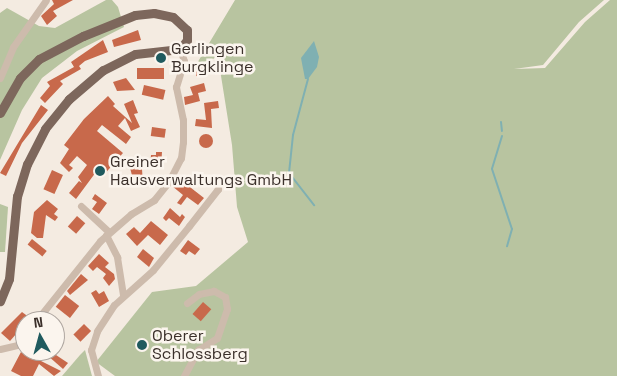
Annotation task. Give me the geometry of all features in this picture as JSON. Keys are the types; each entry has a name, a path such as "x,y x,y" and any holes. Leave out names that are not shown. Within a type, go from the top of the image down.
{"main road":[{"path":"0,113 20,78 38,58 125,19 154,13 179,21 188,36 180,49 142,52 111,65 69,99 45,129 27,164 17,196 9,279 0,301"}],"street":[{"path":"0,78 13,48 46,0"},
{"path":"44,311 108,234 154,200 168,183 180,158 183,120 176,87 184,61 180,49"},
{"path":"98,376 92,359 92,344 107,315 123,296 133,290 164,257 218,189 217,183"},
{"path":"81,206 108,234 117,257 123,296"},
{"path":"184,376 198,350 217,338 227,309 225,297 214,291 199,294 187,303"},
{"path":"0,349 15,345"}],"green space":[{"path":"106,0 112,0 118,7 124,27 77,51 42,78 22,110 0,160 0,13 7,8 39,26 55,28"},
{"path":"235,0 604,0 579,22 543,65 514,69 545,68 585,22 610,0 617,0 617,376 115,376 96,362 152,292 196,286 248,242 237,207 232,145 218,57 196,65"},
{"path":"0,204 8,207 5,252 0,252"},
{"path":"85,350 92,376 62,376 80,355"}],"water":[{"path":"314,41 319,57 317,67 308,79 305,79 301,58"}],"building":[{"path":"52,0 73,0 53,11 57,16 47,25 41,16 54,4"},
{"path":"138,30 141,40 114,47 112,40"},
{"path":"103,40 108,52 85,61 79,66 81,69 60,81 63,84 45,103 40,98 50,86 47,82 74,67 71,62"},
{"path":"210,61 212,68 204,70 203,77 196,76 196,65"},
{"path":"137,68 164,68 164,79 137,79"},
{"path":"126,78 135,90 117,91 113,82"},
{"path":"204,83 206,91 198,93 200,101 185,105 184,97 193,95 190,87"},
{"path":"144,85 165,90 163,100 142,95"},
{"path":"108,96 115,104 113,106 132,123 124,104 133,100 138,113 134,114 140,127 131,131 125,118 118,126 131,137 126,144 102,125 97,131 123,153 102,177 96,172 76,199 69,193 79,181 82,183 78,177 87,165 77,156 69,165 73,168 69,172 60,163 69,149 64,145 84,119"},
{"path":"218,101 219,108 211,109 212,128 195,126 196,119 206,120 204,103"},
{"path":"41,105 48,110 22,143 6,176 0,173"},
{"path":"152,127 166,129 165,138 151,136"},
{"path":"206,134 211,136 213,141 211,146 206,148 201,146 199,141 201,136"},
{"path":"156,152 162,152 161,168 150,167 151,155 156,155"},
{"path":"136,162 139,170 142,169 143,184 135,187 129,164"},
{"path":"52,170 63,175 54,194 43,189"},
{"path":"180,175 188,181 186,184 204,198 198,205 187,197 181,205 177,203 183,195 172,186"},
{"path":"95,194 107,203 99,214 92,209 97,202 92,199"},
{"path":"47,200 58,209 54,214 58,217 55,221 46,215 43,238 37,238 31,233 34,212"},
{"path":"170,208 180,217 182,214 185,217 179,226 169,218 166,221 163,218"},
{"path":"77,216 85,223 76,234 68,227"},
{"path":"151,221 168,235 160,245 148,235 137,246 126,234 134,227 140,233"},
{"path":"32,239 47,251 42,256 28,244"},
{"path":"188,240 200,249 195,255 189,251 186,255 180,251"},
{"path":"143,249 154,258 149,267 137,257"},
{"path":"99,254 109,263 105,267 114,274 115,279 109,286 103,278 106,274 97,267 93,271 88,266"},
{"path":"81,274 88,280 70,295 67,291"},
{"path":"96,290 99,294 104,291 109,301 99,307 91,293"},
{"path":"65,295 79,306 70,318 65,314 65,311 61,311 56,307"},
{"path":"203,302 211,309 201,321 193,314"},
{"path":"15,319 15,335 10,341 1,333"},
{"path":"84,324 91,331 80,342 73,335"},
{"path":"16,361 41,361 61,371 54,376 39,364 33,376 21,376 11,371"},
{"path":"54,361 65,361 68,363 63,369"}],"waterway":[{"path":"308,79 293,135 289,173 314,205"},
{"path":"501,122 502,131"},
{"path":"502,136 492,169 512,229 507,246"}],"place":[{"name":"Gerlingen Burgklinge","path":"161,58"},
{"name":"Greiner Hausverwaltungs GmbH","path":"100,171"},
{"name":"Oberer Schlossberg","path":"142,345"}]}
